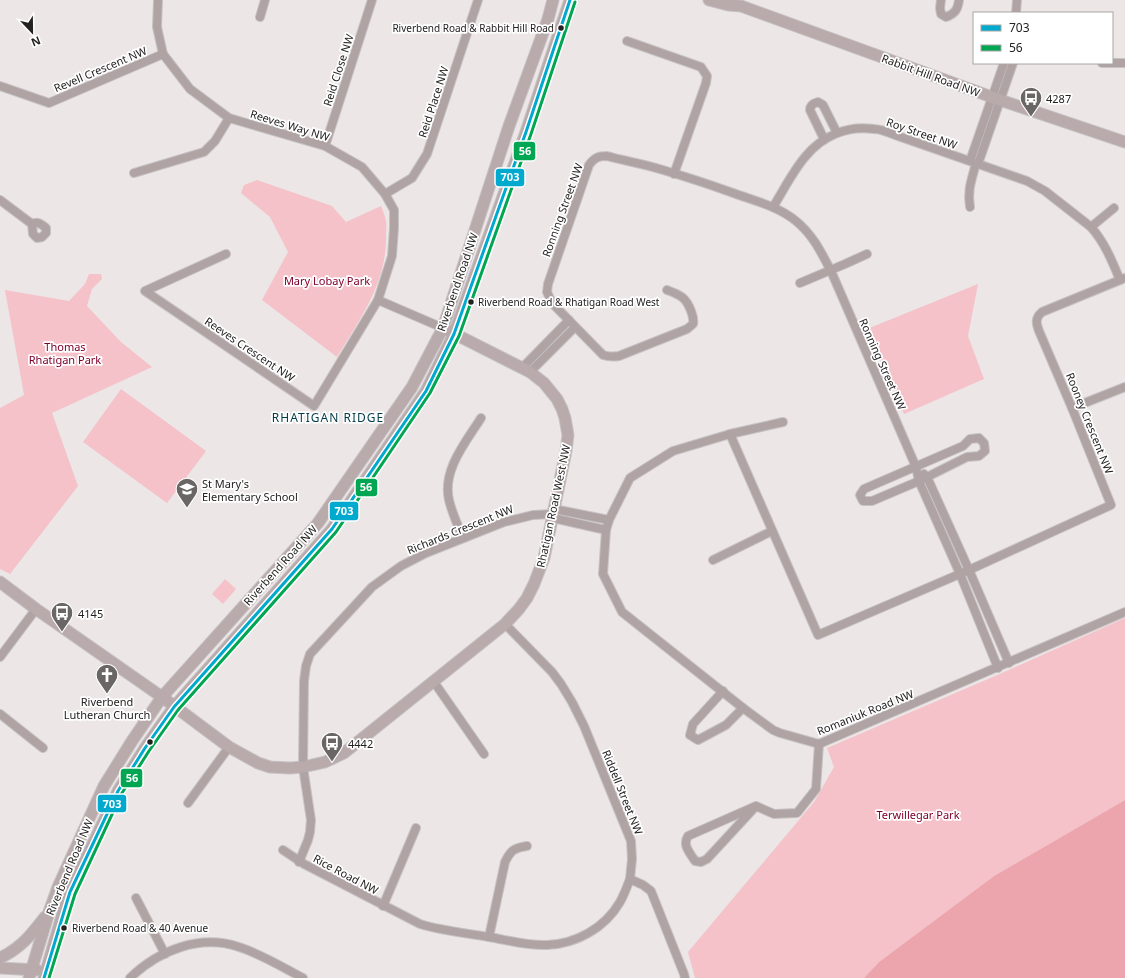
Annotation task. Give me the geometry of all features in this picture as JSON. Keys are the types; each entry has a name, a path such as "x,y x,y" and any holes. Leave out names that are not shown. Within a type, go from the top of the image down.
{"main road":[{"name":"Riverbend Road NW","path":"30,974 58,888 104,786 162,697 318,523 412,387 443,328 553,0"},
{"name":"Riverbend Road NW","path":"45,975 70,892 118,792 145,748 174,707 332,530 426,391 454,334 526,132 570,0"},
{"name":"Rabbit Hill Road NW","path":"709,0 728,4 738,3 996,98 1124,141"},
{"name":"Rhatigan Road West NW","path":"0,582 229,746 258,763 270,767 303,767 325,762 344,753 505,624 523,604 534,584 544,558 554,514 568,436 562,409 551,391 544,383 526,370 443,328"},
{"path":"0,958 10,953 23,943 49,912"},
{"path":"0,968 30,974 45,975"}],"street":[{"name":"Reeves Way NW","path":"158,0 157,27 163,54 190,89 229,118 325,146 362,167 385,194 394,210 394,228 392,256 378,300"},
{"path":"260,17 265,0"},
{"name":"Reid Close NW","path":"325,146 372,0"},
{"name":"Reid Place NW","path":"385,194 412,178 427,154 478,0"},
{"path":"941,0 941,14 946,17 956,12 959,5 959,0"},
{"path":"1016,12 1017,0"},
{"path":"627,41 701,67 707,76 706,83 674,174"},
{"name":"Revell Crescent NW","path":"0,86 49,103 163,54"},
{"path":"1113,63 1125,63"},
{"path":"970,207 969,187 975,163 996,98 1004,64"},
{"path":"996,98 1013,64"},
{"path":"824,139 810,110 812,104 818,102 823,105 837,133"},
{"path":"134,173 204,152 215,141 229,118"},
{"name":"Roy Street NW","path":"773,207 804,158 824,139 837,133 856,128 874,128 1027,181 1037,186 1098,234 1122,279"},
{"name":"Ronning Street NW","path":"667,290 680,295 688,302 694,317 693,324 687,329 619,356 611,357 603,355 549,299 547,287 589,165 598,156 607,156 674,174 773,207 795,220 810,234 821,250 831,271 916,467 919,481 960,574 998,668"},
{"path":"0,200 32,224"},
{"path":"1091,227 1114,208"},
{"name":"Reeves Crescent NW","path":"226,254 145,291 314,406 378,300"},
{"path":"800,283 831,271 867,254"},
{"name":"Rooney Crescent NW","path":"969,570 1111,505 1037,325 1037,317 1042,312 1122,279"},
{"path":"378,300 443,328"},
{"path":"526,370 569,320"},
{"path":"526,370 575,327"},
{"path":"1072,408 1125,387"},
{"path":"463,538 451,509 448,491 449,479 451,469 456,459 481,418"},
{"name":"Romaniuk Road NW","path":"783,422 730,434 673,451 630,478 609,520 606,530 603,574 622,612 773,730 819,744 998,668"},
{"path":"730,434 818,635 969,570"},
{"path":"979,438 984,443 984,451 979,456 967,457 927,477 872,501 863,501 860,495 864,489 962,446 970,439 979,438"},
{"name":"Ronning Street NW","path":"916,467 927,477 1009,663"},
{"name":"Richards Crescent NW","path":"303,767 305,677 306,666 310,654 361,598 386,576 414,559 463,538 514,519 533,514 554,514"},
{"path":"554,514 609,520"},
{"path":"554,514 606,530"},
{"path":"713,560 772,531"},
{"path":"0,657 36,609"},
{"path":"998,668 1125,612"},
{"name":"Riddell Street NW","path":"505,624 552,672 579,714 631,841 632,859 630,880"},
{"path":"434,682 484,754"},
{"path":"723,691 693,724 690,735 698,740 726,725 743,708"},
{"path":"0,714 43,748"},
{"path":"756,806 707,859 701,862 695,861 686,845 688,836 756,806 774,814 797,813 816,789 819,744"},
{"path":"188,803 229,746"},
{"name":"Rice Road NW","path":"299,862 308,840 311,820 303,767"},
{"name":"Rice Road NW","path":"383,906 416,828"},
{"path":"488,937 505,862 513,850 527,846"},
{"name":"Rice Road NW","path":"282,850 299,862 412,921 428,927 545,945 558,944 582,936 605,922 620,902 630,880"},
{"path":"630,880 643,885 651,891 685,978"},
{"path":"136,898 165,954"},
{"path":"130,978 147,964 165,954 192,944 211,942 229,944 255,953 303,978"}],"green space":[{"name":"Mary Lobay Park","path":"257,180 332,206 346,222 381,206 386,224 385,251 382,267 371,299 337,357 262,300 288,252 270,217 241,193 244,185"},
{"name":"Thomas Rhatigan Park","path":"89,274 101,274 102,279 92,289 87,306 121,342 152,367 52,413 78,486 10,574 0,569 0,408 24,395 5,290 69,301 85,284"},
{"path":"978,284 968,336 984,379 904,414 867,329"},
{"path":"121,389 206,451 167,503 83,442"},
{"path":"225,579 236,589 223,604 212,594"},
{"name":"Terwillegar Park","path":"1125,618 1125,800 994,876 879,962 864,978 695,978 688,952 814,802 834,767 827,748 1002,673"}],"shaded area":[{"path":"1125,800 1125,978 864,978 879,962 994,876"}],"transit line":[{"name":"703","path":"44,978 70,892 118,791 145,748 174,707 332,529 426,391 454,334 526,132 570,0"},
{"name":"56","path":"49,978 75,894 122,793 149,751 178,710 336,532 430,393 459,336 531,134 575,2"}],"place":[{"name":"Riverbend Road & Rabbit Hill Road","path":"561,28"},
{"name":"4287","path":"1031,118"},
{"name":"Riverbend Road & Rhatigan Road West","path":"471,302"},
{"name":"St Mary's Elementary School","path":"187,508"},
{"name":"4145","path":"62,632"},
{"name":"Riverbend Lutheran Church","path":"107,694"},
{"name":"4442","path":"332,762"},
{"name":"Riverbend Road & 40 Avenue","path":"64,928"}],"district":[{"name":"RHATIGAN RIDGE","path":"328,417"}]}
